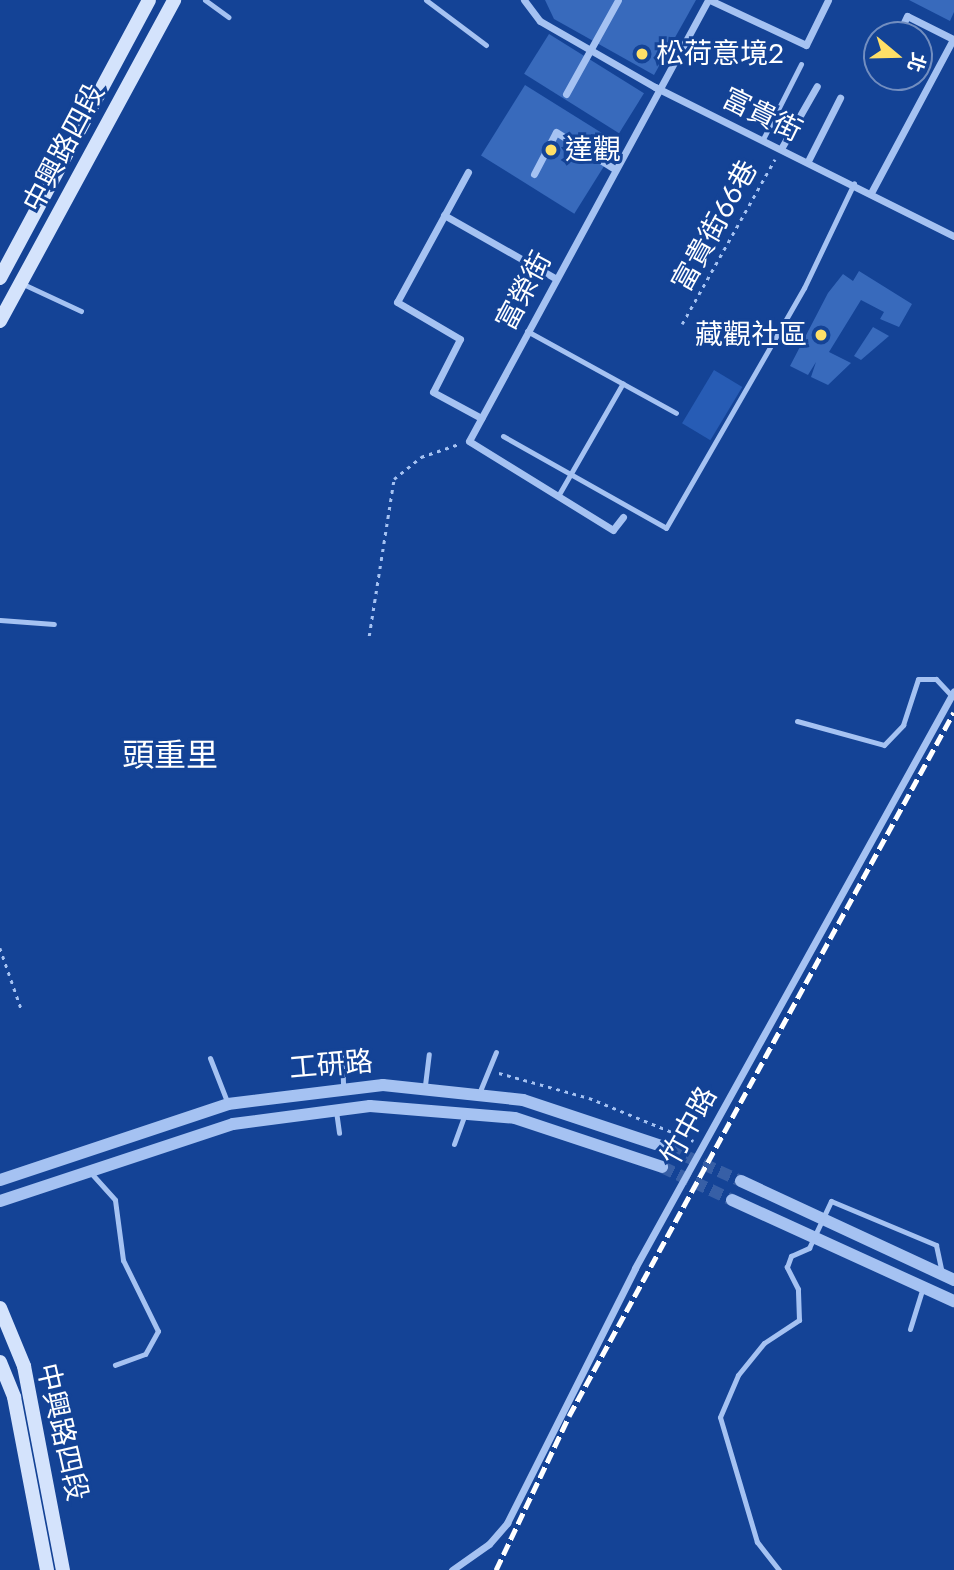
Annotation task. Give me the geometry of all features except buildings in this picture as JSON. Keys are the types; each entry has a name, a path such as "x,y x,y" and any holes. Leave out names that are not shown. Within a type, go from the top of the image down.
{"main road":[{"name":"中興路四段","path":"0,278 149,0"},
{"name":"中興路四段","path":"0,321 174,0"},
{"name":"中興路四段","path":"0,1308 24,1366 64,1570"},
{"name":"中興路四段","path":"0,1363 14,1397 47,1570"}],"street":[{"name":"富貴街","path":"524,0 540,21 656,87 872,191 953,235"},
{"path":"566,94 618,0"},
{"path":"709,0 806,45 828,0"},
{"name":"富榮街","path":"469,441 656,87 709,0"},
{"path":"933,29 953,39 933,77"},
{"path":"782,147 817,86"},
{"path":"872,191 925,91"},
{"path":"808,161 840,98"},
{"path":"534,174 556,132 613,168"},
{"path":"468,172 397,302 460,339 433,392 481,418"},
{"path":"444,215 555,278"},
{"path":"469,441 613,530 623,517"},
{"name":"竹中路","path":"452,1570 489,1544 507,1523 702,1144 953,693"},
{"name":"工研路","path":"0,1180 228,1104 343,1087 425,1085 480,1091 568,1110 670,1149"},
{"name":"工研路","path":"0,1201 233,1124 335,1108 466,1110 562,1129 662,1167"},
{"path":"741,1181 948,1277"},
{"path":"732,1199 954,1301"}],"lane":[{"path":"205,0 228,17"},
{"path":"426,0 486,44"},
{"path":"763,139 801,64"},
{"path":"503,436 666,528 804,288 854,183"},
{"path":"20,282 81,311"},
{"path":"527,331 676,413"},
{"path":"558,496 623,383"},
{"path":"623,517 627,508"},
{"path":"0,620 54,624"},
{"path":"797,721 884,745 902,725 918,679 936,679 953,693"},
{"path":"480,1091 496,1052"},
{"path":"342,1054 343,1087"},
{"path":"425,1085 429,1054"},
{"path":"210,1058 228,1104"},
{"path":"335,1108 338,1133"},
{"path":"454,1143 466,1110"},
{"path":"88,1171 116,1200 123,1260 158,1331 145,1354 116,1365"},
{"path":"779,1570 757,1542 720,1417 738,1375 764,1343 799,1320 798,1289 786,1266 791,1256 809,1248 831,1201 936,1245 948,1277"},
{"path":"910,1329 923,1287"}],"path":[{"name":"富貴街66巷","path":"682,324 782,147"},
{"path":"369,636 394,479 421,457 469,441"},
{"path":"0,948 21,1007"},
{"path":"489,1070 589,1098 702,1144"}],"shaded area":[{"path":"714,370 742,387 710,440 682,423"}],"tunnel":[{"path":"670,1149 741,1181"},
{"path":"662,1167 732,1200"}],"railway":[{"path":"496,1570 569,1416 954,712"}],"place":[{"name":"松荷意境2","path":"642,54"},
{"name":"達觀","path":"551,150"},
{"name":"藏觀社區","path":"821,335"}],"district":[{"name":"頭重里","path":"170,755"}]}
